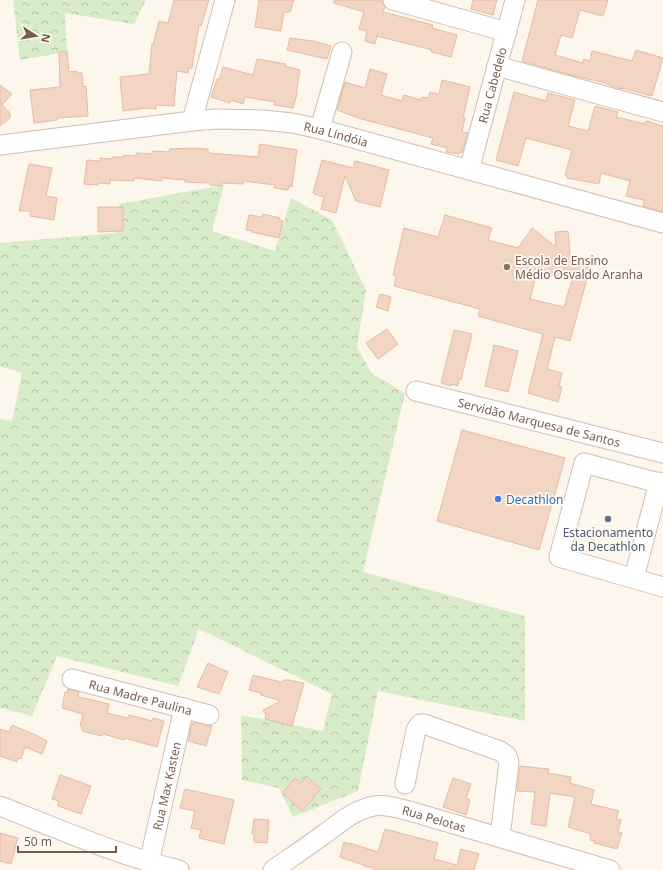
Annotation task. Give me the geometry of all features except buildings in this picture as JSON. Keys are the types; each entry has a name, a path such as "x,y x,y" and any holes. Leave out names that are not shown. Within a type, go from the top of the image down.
{"street":[{"path":"192,121 225,0"},
{"path":"393,0 507,32"},
{"name":"Rua Cabedelo","path":"469,170 515,0"},
{"path":"320,129 342,52"},
{"path":"497,66 663,112"},
{"name":"Rua Lindóia","path":"0,145 192,121 238,119 263,120 320,129 663,223"},
{"name":"Servidão Marquesa de Santos","path":"416,391 663,453"},
{"path":"634,578 661,483 584,463 559,557 663,587"},
{"name":"Rua Madre Paulina","path":"72,678 209,715"},
{"name":"Rua Max Kasten","path":"149,863 184,708"},
{"path":"405,784 416,730 420,724 424,724 500,751 507,756 509,762 500,837"},
{"path":"0,806 90,842 149,863 179,870"},
{"name":"Rua Pelotas","path":"273,870 326,833 343,819 357,811 375,806 413,812 610,870"}],"green space":[{"path":"13,0 146,0 134,24 65,13 67,52 20,60"},
{"path":"224,185 212,231 275,251 291,198 332,220 366,290 357,347 372,374 405,393 363,572 525,616 525,721 378,691 358,791 293,817 279,788 242,780 241,715 323,731 332,694 199,629 178,686 57,656 32,716 0,708 0,419 12,421 22,373 0,366 0,243 115,233 119,204"}],"place":[{"name":"Escola de Ensino Médio Osvaldo Aranha","path":"507,267"},
{"name":"Decathlon","path":"498,499"},
{"name":"Estacionamento da Decathlon","path":"608,519"}]}
